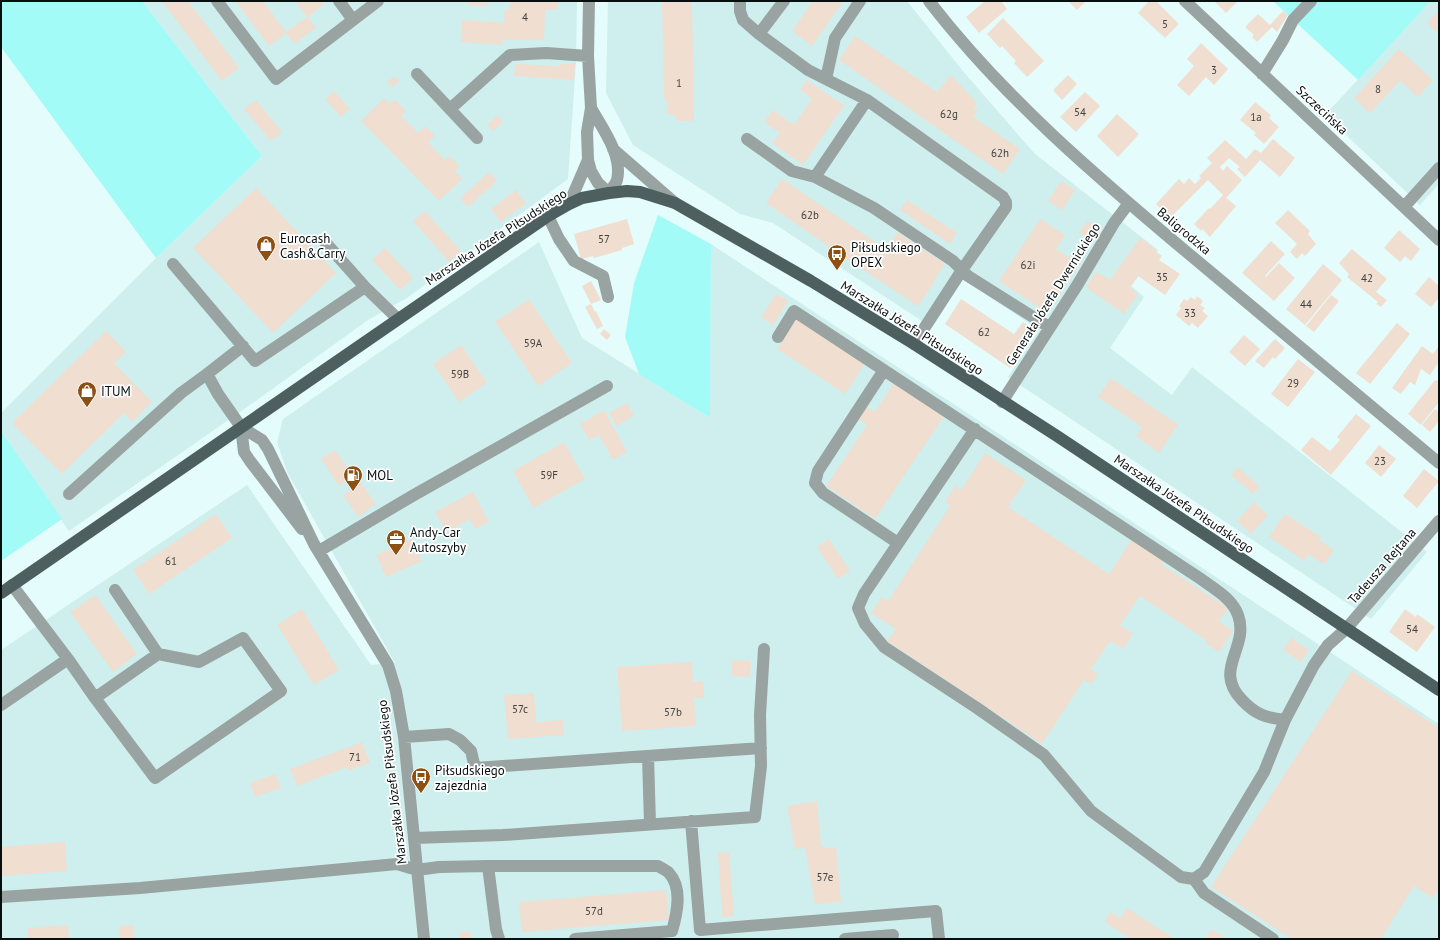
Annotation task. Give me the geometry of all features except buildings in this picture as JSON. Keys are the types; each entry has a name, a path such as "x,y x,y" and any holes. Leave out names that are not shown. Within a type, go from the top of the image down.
{"main road":[{"name":"Marszałka Józefa Piłsudskiego","path":"1,593 548,216 582,198 627,191 640,192 675,203 804,277 914,344 1057,436 1439,690"}],"street":[{"path":"217,1 276,79 378,1"},
{"path":"339,1 353,20"},
{"path":"589,1 588,56 591,108 587,132 588,160 591,171 598,183 609,193 617,181 618,166 613,149 591,108"},
{"path":"740,1 740,11 743,20 759,34 808,70 867,100 1003,196 1006,202 1006,207 962,270 914,344"},
{"path":"759,34 784,1"},
{"path":"826,79 835,38 860,1"},
{"name":"Baligrodzka","path":"929,1 965,45 1025,108 1128,203 1439,463"},
{"name":"Szczecińska","path":"1185,1 1439,240"},
{"path":"1262,74 1294,20 1311,1"},
{"path":"450,109 510,55 546,53 588,56"},
{"path":"416,74 477,138"},
{"path":"815,177 867,100"},
{"path":"747,139 792,171 815,177 874,208 953,261 968,276 1049,327"},
{"path":"613,149 675,203"},
{"path":"569,204 588,160"},
{"path":"1404,207 1439,168"},
{"name":"Generała Józefa Dwernickiego","path":"1002,402 1128,203"},
{"path":"548,216 574,261 603,276 608,297"},
{"path":"325,242 365,287 398,319"},
{"path":"173,264 256,361 365,287"},
{"path":"778,337 794,311 1201,579 1231,603 1237,614 1240,625 1240,636 1230,665 1229,676 1232,687 1246,705 1256,713 1268,718 1285,720"},
{"path":"69,494 181,393 243,346"},
{"path":"884,370 818,471 815,483 822,493 898,543"},
{"path":"207,374 218,394 241,427"},
{"path":"317,548 607,386"},
{"name":"Marszałka Józefa Piłsudskiego","path":"241,427 244,452 288,512 317,548"},
{"name":"Marszałka Józefa Piłsudskiego","path":"241,427 262,440 268,449 317,548 388,664 396,691 404,737 424,939"},
{"path":"974,429 864,594 858,608 865,624 884,647 977,708 1044,755 1091,811 1181,877 1194,879 1204,893 1273,939"},
{"name":"Tadeusza Rejtana","path":"1194,879 1204,872 1264,772 1285,720 1314,665 1328,645 1346,629 1439,521"},
{"path":"12,585 68,659 154,778 280,692 243,638 199,662 158,654 115,590"},
{"path":"414,838 503,835 755,817 761,766 760,715 764,649"},
{"path":"95,698 158,654"},
{"path":"1,706 68,659"},
{"path":"404,737 449,734 460,740 471,751 475,768 761,748"},
{"path":"648,756 650,824"},
{"path":"691,821 700,930 936,912 939,939"},
{"path":"1,897 140,888 397,864 417,870 438,867 488,866 658,866 668,873 675,884 678,898 677,916 672,931 575,939"},
{"path":"488,866 496,929 499,939"},
{"path":"845,939 893,935"}],"shaded area":[{"path":"1,1 142,1 262,156 156,258 1,47"},
{"path":"142,1 577,1 576,61 568,179 407,298 368,320 257,400 69,531 1,431 1,413 156,258 262,156"},
{"path":"608,1 907,1 962,70 1035,154 1158,250 1131,286 1144,297 1110,348 1172,395 1192,367 1427,552 1371,619 1008,377 1039,330 963,279 931,327 773,223 740,214 633,145 606,93"},
{"path":"1273,1 1431,1 1358,80"},
{"path":"1431,1 1439,1 1439,184 1420,205 1325,115"},
{"path":"658,215 711,244 710,418 639,374 625,337 634,283"},
{"path":"539,242 582,338 710,418 711,244 1439,724 1439,939 1,939 1,650 247,485 371,665 395,663 287,472 277,442 283,419"},
{"path":"1,431 62,519 1,561"}],"place":[{"name":"Eurocash Cash&Carry","path":"266,262"},
{"name":"Piłsudskiego OPEX","path":"837,271"},
{"name":"ITUM","path":"87,408"},
{"name":"MOL","path":"353,492"},
{"name":"Andy-Car Autoszyby","path":"396,556"},
{"name":"Piłsudskiego zajezdnia","path":"421,794"}]}
